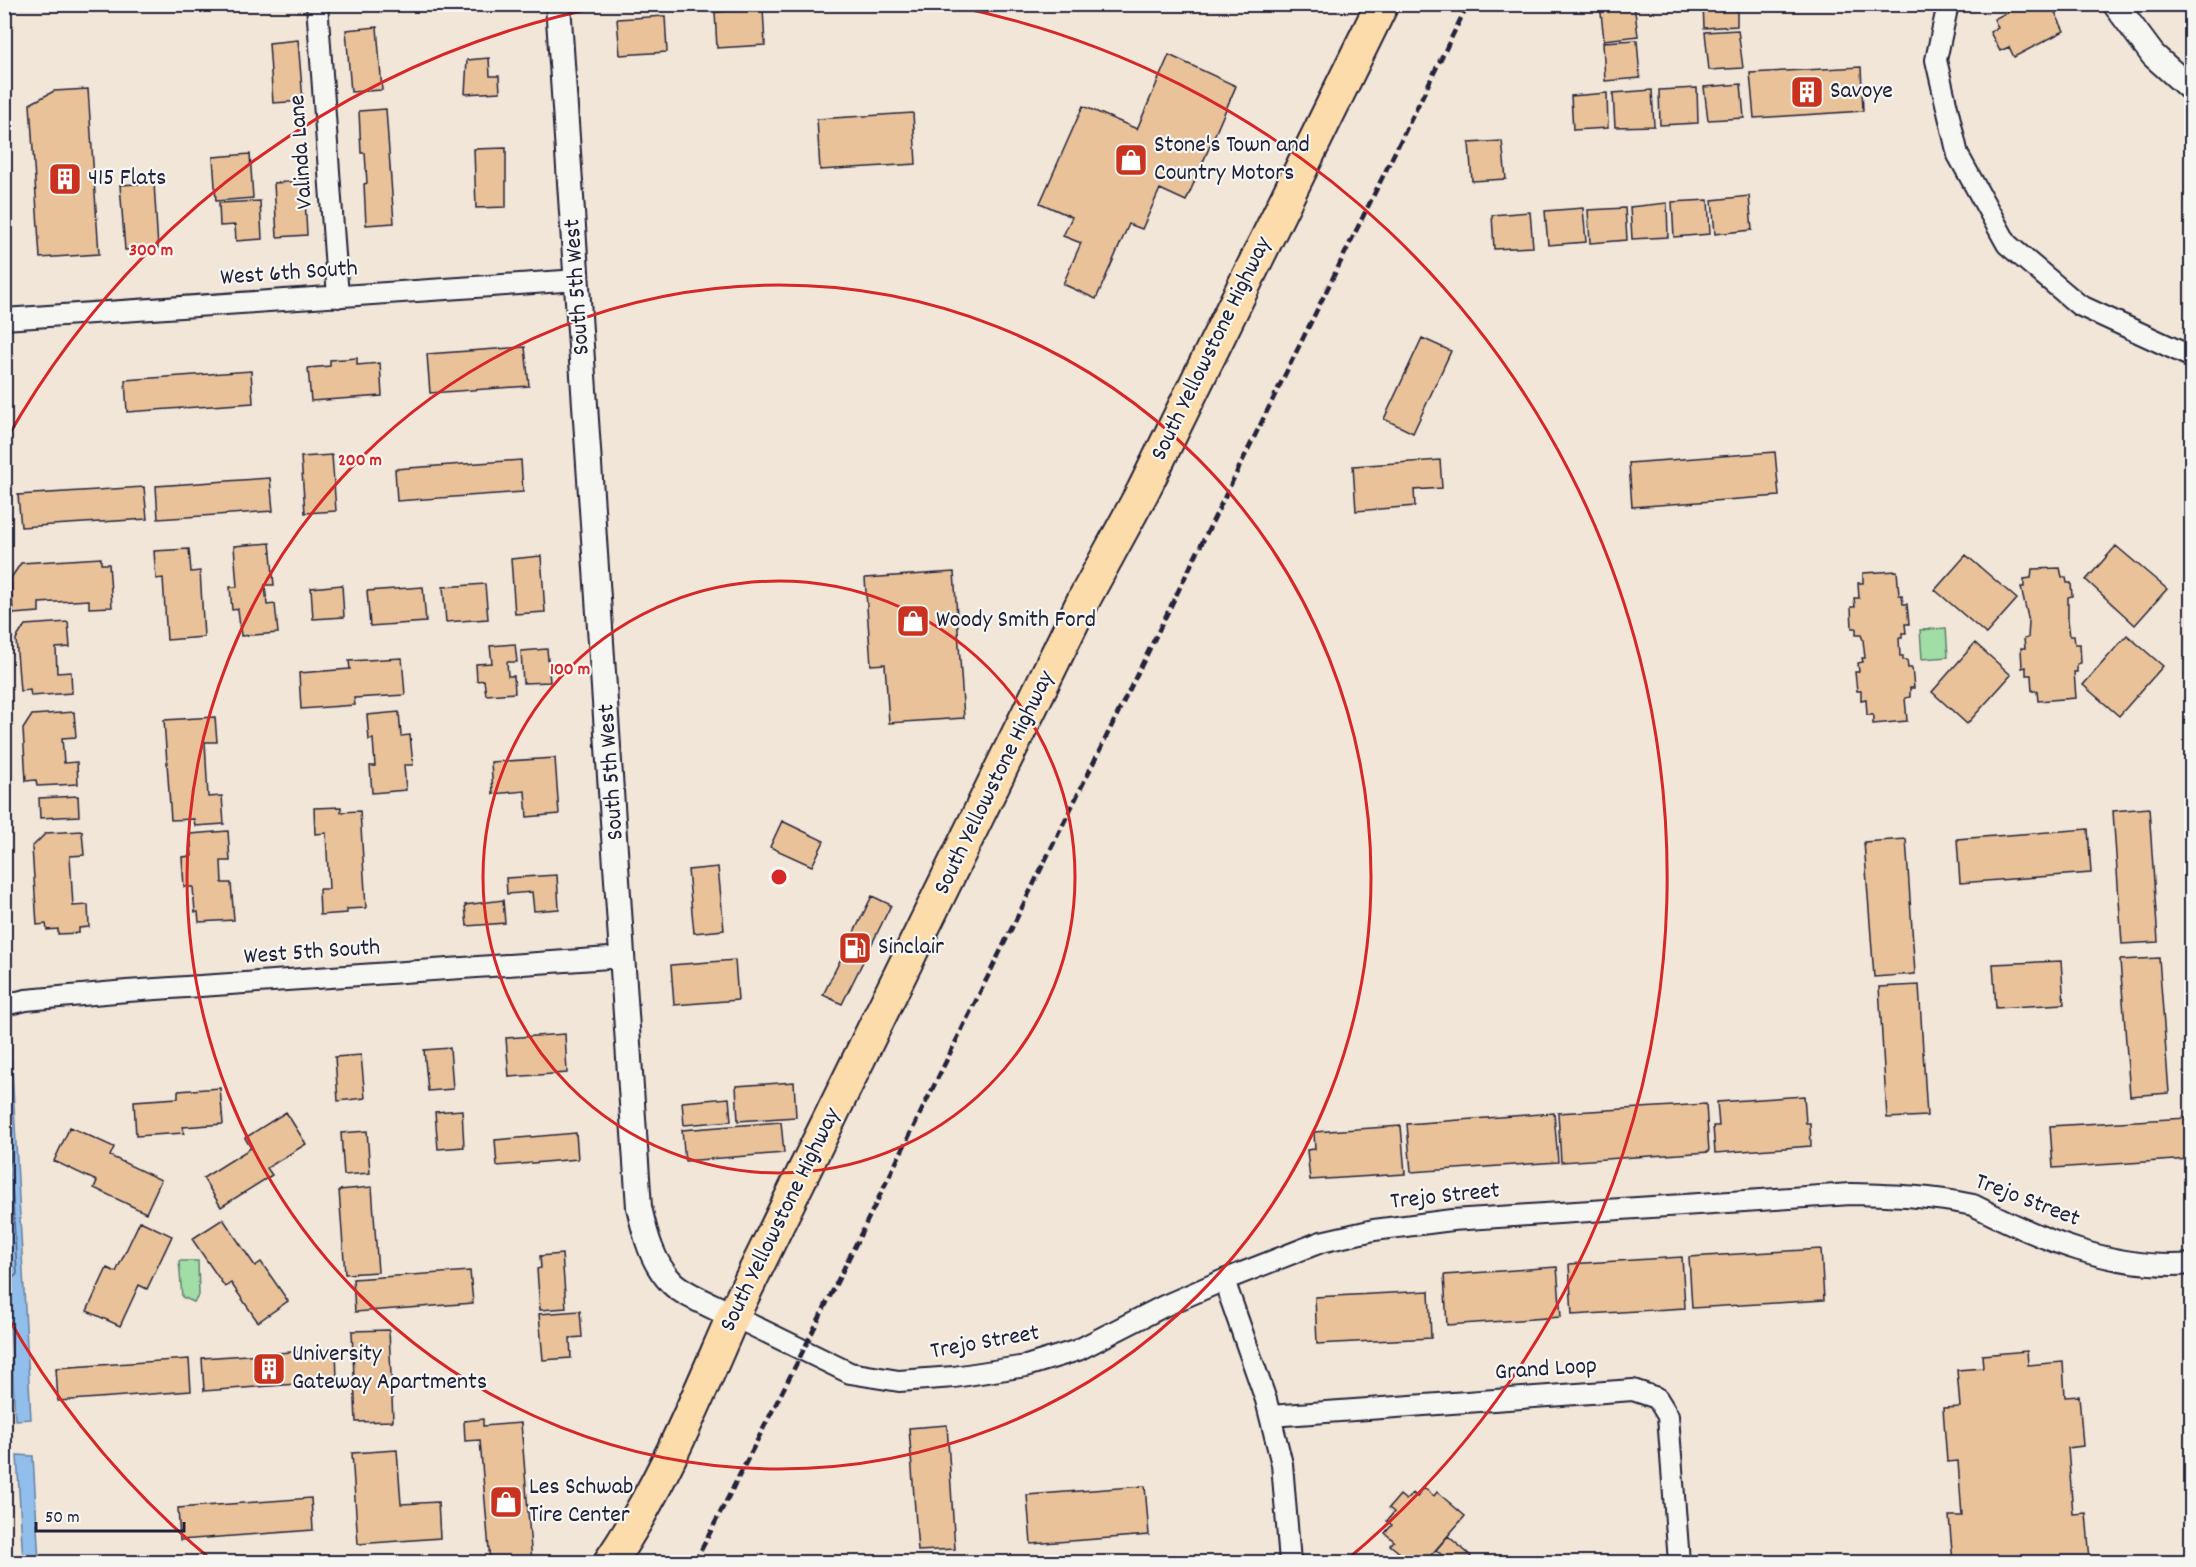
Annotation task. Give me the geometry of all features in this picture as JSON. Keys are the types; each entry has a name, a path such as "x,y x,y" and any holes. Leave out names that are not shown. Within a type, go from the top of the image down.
{"main road":[{"name":"South Yellowstone Highway","path":"610,1563 645,1506 669,1459 733,1316 1083,601 1143,491 1382,4"}],"street":[{"name":"Valinda Lane","path":"317,4 338,297"},
{"name":"South 5th West","path":"558,4 624,957 639,1207 646,1236 659,1266 673,1284 733,1316"},
{"path":"1948,4 1936,60 1958,155 2007,244 2079,305 2192,357"},
{"path":"2115,4 2153,55 2192,90"},
{"name":"West 6th South","path":"4,319 578,280"},
{"name":"West 5th South","path":"4,1005 26,1000 127,991 624,957"},
{"name":"Trejo Street","path":"733,1316 850,1373 899,1381 954,1377 1026,1366 1078,1350 1164,1306 1224,1280 1321,1242 1374,1230 1464,1220 1851,1194 1907,1195 1973,1205 2040,1236 2124,1263 2160,1267 2192,1264"},
{"path":"1224,1280 1270,1416 1282,1464 1290,1563"},
{"name":"Grand Loop","path":"1270,1416 1633,1390 1641,1392 1657,1398 1668,1416 1679,1563"}],"green space":[{"path":"1946,628 1948,657 1922,659 1920,630"},
{"path":"179,1261 198,1261 199,1295 194,1302 182,1297"}],"water":[{"path":"10,1033 31,1419 15,1420 5,1227 4,1034"},
{"path":"17,1455 33,1456 39,1562 23,1562"}],"building":[{"path":"1600,4 1634,4 1638,36 1604,40"},
{"path":"1703,4 1737,4 1737,26 1704,28"},
{"path":"2023,4 2051,4 2064,31 2014,57 2009,47 2000,51 1990,32 1998,28 1994,19"},
{"path":"763,9 765,45 717,48 715,12"},
{"path":"665,16 667,52 620,55 617,19"},
{"path":"377,27 382,90 351,92 346,30"},
{"path":"1738,30 1743,68 1709,70 1705,32"},
{"path":"298,40 303,101 273,103 269,43"},
{"path":"1637,40 1640,78 1605,81 1603,42"},
{"name":"Stone's Town and Country Motors","path":"1169,55 1236,86 1186,201 1160,189 1142,229 1129,224 1096,299 1063,284 1081,243 1063,236 1072,217 1040,203 1083,106 1137,129"},
{"path":"489,58 490,76 499,76 500,92 465,94 467,60"},
{"name":"Savoye","path":"1861,67 1863,111 1754,118 1750,73"},
{"path":"1741,84 1744,118 1708,120 1704,87"},
{"path":"1697,88 1698,123 1660,125 1659,90"},
{"name":"415 Flats","path":"88,89 99,254 40,258 30,104 54,91"},
{"path":"1652,90 1654,126 1615,127 1613,93"},
{"path":"1607,93 1608,128 1573,130 1571,96"},
{"path":"386,109 394,223 366,225 364,184 367,183 365,153 361,153 359,111"},
{"path":"913,113 916,164 820,170 817,119"},
{"path":"1502,141 1506,179 1472,181 1469,143"},
{"path":"506,148 506,207 476,208 474,149"},
{"path":"250,154 253,198 216,201 213,157"},
{"path":"304,181 307,235 277,237 274,183"},
{"path":"154,183 158,248 125,250 120,185"},
{"path":"1749,196 1752,230 1715,234 1712,200"},
{"path":"1708,200 1710,234 1674,237 1672,202"},
{"path":"260,201 262,239 236,241 235,225 220,226 219,203"},
{"path":"1667,203 1668,237 1632,239 1630,207"},
{"path":"1583,208 1586,242 1548,245 1545,211"},
{"path":"1625,208 1627,240 1590,243 1588,210"},
{"path":"1530,212 1533,247 1494,249 1492,215"},
{"path":"1422,338 1451,351 1413,433 1384,419"},
{"path":"525,347 529,386 430,393 427,354"},
{"path":"357,358 357,365 380,363 382,396 311,401 308,368 330,366 330,360"},
{"path":"251,371 253,403 127,412 125,380"},
{"path":"1775,452 1779,496 1632,507 1629,463"},
{"path":"332,455 336,511 305,513 301,457"},
{"path":"521,460 523,492 397,501 395,469"},
{"path":"1440,460 1442,488 1414,490 1415,506 1356,511 1353,466"},
{"path":"270,478 273,511 158,519 156,486"},
{"path":"144,487 147,519 21,527 18,495"},
{"path":"270,543 274,585 265,585 267,605 275,604 278,633 241,636 238,609 232,610 230,587 237,587 234,546"},
{"path":"2116,546 2167,589 2135,625 2086,580"},
{"path":"189,549 191,572 200,571 204,637 167,640 163,578 156,579 154,551"},
{"path":"1966,555 2017,599 1986,634 1935,590"},
{"path":"541,556 545,612 515,614 511,559"},
{"path":"101,558 101,564 109,564 112,607 89,608 89,600 39,603 39,612 13,614 11,578 21,563"},
{"path":"2060,568 2062,577 2066,577 2067,583 2071,583 2072,596 2068,597 2070,636 2074,636 2075,644 2080,644 2081,663 2077,664 2077,672 2074,672 2076,698 2038,701 2037,691 2032,691 2031,675 2026,675 2026,667 2022,668 2021,648 2025,648 2024,639 2028,638 2029,622 2021,587 2024,587 2024,579 2031,578 2032,569"},
{"path":"1897,571 1899,595 1902,595 1903,604 1907,604 1909,624 1905,624 1906,633 1902,633 1902,638 1899,638 1900,656 1903,656 1903,660 1907,660 1908,668 1912,668 1914,688 1910,688 1910,697 1905,698 1907,721 1873,724 1873,715 1867,715 1866,699 1861,700 1861,691 1857,691 1855,672 1859,672 1858,663 1863,662 1862,658 1865,658 1861,635 1856,635 1856,628 1852,628 1851,607 1855,607 1854,598 1859,598 1858,583 1863,583 1863,573"},
{"name":"Woody Smith Ford","path":"954,572 964,718 889,723 885,664 871,665 865,578"},
{"path":"485,584 488,619 446,622 443,587"},
{"path":"342,585 344,617 313,619 311,588"},
{"path":"423,587 426,622 370,626 367,591"},
{"path":"68,622 70,647 56,648 57,673 71,672 72,693 31,696 30,690 20,691 16,639 25,625"},
{"path":"2127,635 2163,666 2119,716 2083,685"},
{"path":"1975,643 2011,675 1967,724 1932,692"},
{"path":"515,644 517,662 507,662 508,676 514,676 515,693 486,695 484,680 477,681 476,664 492,663 490,646"},
{"path":"547,649 550,682 523,683 521,651"},
{"path":"402,658 405,695 354,698 355,705 301,709 299,673 350,669 349,661"},
{"path":"74,712 76,737 62,738 64,763 77,762 78,784 37,786 36,780 26,781 23,729 32,715"},
{"path":"399,712 401,736 410,735 413,765 404,765 406,790 372,793 370,766 375,766 373,739 369,740 367,715"},
{"path":"215,717 217,742 205,742 208,797 222,796 224,824 195,826 194,819 171,820 164,720"},
{"path":"555,758 559,814 527,817 525,791 493,794 491,762"},
{"path":"78,796 79,816 40,818 39,798"},
{"path":"341,807 341,812 360,811 366,908 347,909 347,913 320,915 319,889 329,889 326,833 315,834 314,808"},
{"path":"2149,808 2158,942 2122,944 2113,811"},
{"path":"782,821 824,841 812,866 770,847"},
{"path":"2088,829 2091,873 1960,883 1957,839"},
{"path":"82,831 84,855 70,856 73,906 88,905 89,927 79,928 79,933 58,934 58,929 47,930 46,924 37,925 32,847 46,833"},
{"path":"228,831 230,861 221,861 222,883 231,883 234,920 199,922 198,912 195,912 193,887 184,887 182,857 192,856 190,834"},
{"path":"1906,839 1915,974 1874,977 1864,842"},
{"path":"718,867 724,930 694,933 688,870"},
{"path":"557,875 559,909 534,911 532,892 507,894 506,878"},
{"path":"872,896 891,905 842,1004 823,995"},
{"path":"503,900 505,923 467,926 465,905"},
{"path":"2159,958 2169,1093 2130,1096 2120,960"},
{"path":"735,960 738,1000 674,1005 671,965"},
{"path":"2061,961 2064,1004 1996,1008 1993,964"},
{"path":"1919,985 1927,1116 1887,1118 1879,987"},
{"path":"565,1034 567,1073 509,1077 506,1038"},
{"path":"450,1048 453,1089 428,1091 424,1050"},
{"path":"361,1055 365,1098 338,1101 335,1057"},
{"path":"794,1082 796,1117 738,1121 736,1086"},
{"path":"220,1088 223,1124 183,1127 184,1133 136,1136 134,1101 178,1098 178,1091"},
{"path":"1804,1096 1806,1123 1810,1123 1811,1146 1715,1153 1713,1126 1719,1126 1717,1102"},
{"path":"729,1098 731,1121 684,1125 682,1102"},
{"path":"1706,1104 1709,1152 1561,1162 1558,1113"},
{"path":"462,1110 464,1147 438,1149 435,1112"},
{"path":"286,1112 306,1144 267,1168 272,1175 221,1207 203,1178 251,1148 245,1138"},
{"path":"1554,1113 1558,1162 1411,1172 1407,1124"},
{"path":"2187,1118 2190,1159 2053,1168 2050,1126"},
{"path":"781,1122 784,1153 685,1161 682,1130"},
{"path":"1401,1126 1405,1174 1310,1180 1307,1150 1315,1149 1314,1132"},
{"path":"70,1127 114,1147 110,1156 161,1180 146,1213 94,1188 97,1181 54,1161"},
{"path":"367,1131 370,1173 344,1175 341,1133"},
{"path":"576,1133 578,1159 497,1166 495,1140"},
{"path":"372,1187 378,1272 345,1274 339,1190"},
{"path":"223,1219 255,1266 261,1262 288,1301 258,1322 231,1283 225,1287 192,1239"},
{"path":"140,1221 172,1236 147,1289 139,1285 120,1326 87,1311 107,1268 116,1272"},
{"path":"1821,1249 1824,1300 1692,1308 1689,1257"},
{"path":"562,1254 566,1308 540,1310 537,1269 541,1268 540,1256"},
{"path":"1682,1257 1685,1308 1572,1315 1569,1264"},
{"path":"1557,1267 1561,1317 1447,1325 1444,1275"},
{"path":"470,1271 473,1303 355,1312 353,1279"},
{"path":"1429,1291 1431,1338 1317,1344 1315,1297"},
{"path":"580,1311 582,1337 570,1338 571,1358 543,1360 539,1314"},
{"path":"389,1330 393,1421 356,1422 352,1331"},
{"name":"University Gateway Apartments","path":"336,1349 337,1381 204,1391 202,1358"},
{"path":"2027,1351 2028,1365 2063,1362 2065,1397 2079,1396 2083,1446 2068,1448 2073,1514 2086,1513 2090,1560 2077,1562 1953,1562 1949,1516 1962,1516 1958,1461 1947,1462 1943,1408 1960,1407 1957,1370 1983,1368 1982,1355"},
{"path":"189,1359 191,1391 58,1401 56,1368"},
{"name":"Les Schwab Tire Center","path":"483,1419 483,1426 521,1423 532,1562 490,1562 480,1440 465,1441 464,1421"},
{"path":"947,1425 955,1549 918,1551 909,1428"},
{"path":"397,1450 401,1504 438,1502 440,1538 358,1544 352,1453"},
{"path":"1145,1486 1149,1535 1031,1544 1027,1495"},
{"path":"1424,1488 1434,1496 1437,1492 1465,1516 1425,1562 1411,1562 1390,1545 1394,1541 1385,1533 1392,1525 1387,1521 1394,1512 1389,1508 1400,1495 1406,1500 1413,1493 1417,1497"},
{"path":"311,1498 313,1530 180,1540 178,1508"},
{"path":"1448,1536 1471,1556 1465,1562 1450,1562 1436,1550"},
{"path":"1133,1559 1134,1562 1081,1562"}],"railway":[{"path":"695,1562 803,1351 1468,4"}],"place":[{"name":"Savoye","path":"1807,92"},
{"name":"Stone's Town and Country Motors","path":"1131,160"},
{"name":"415 Flats","path":"65,179"},
{"name":"Woody Smith Ford","path":"913,621"},
{"name":"Sinclair","path":"855,948"},
{"name":"University Gateway Apartments","path":"269,1369"},
{"name":"Les Schwab Tire Center","path":"506,1502"}]}
